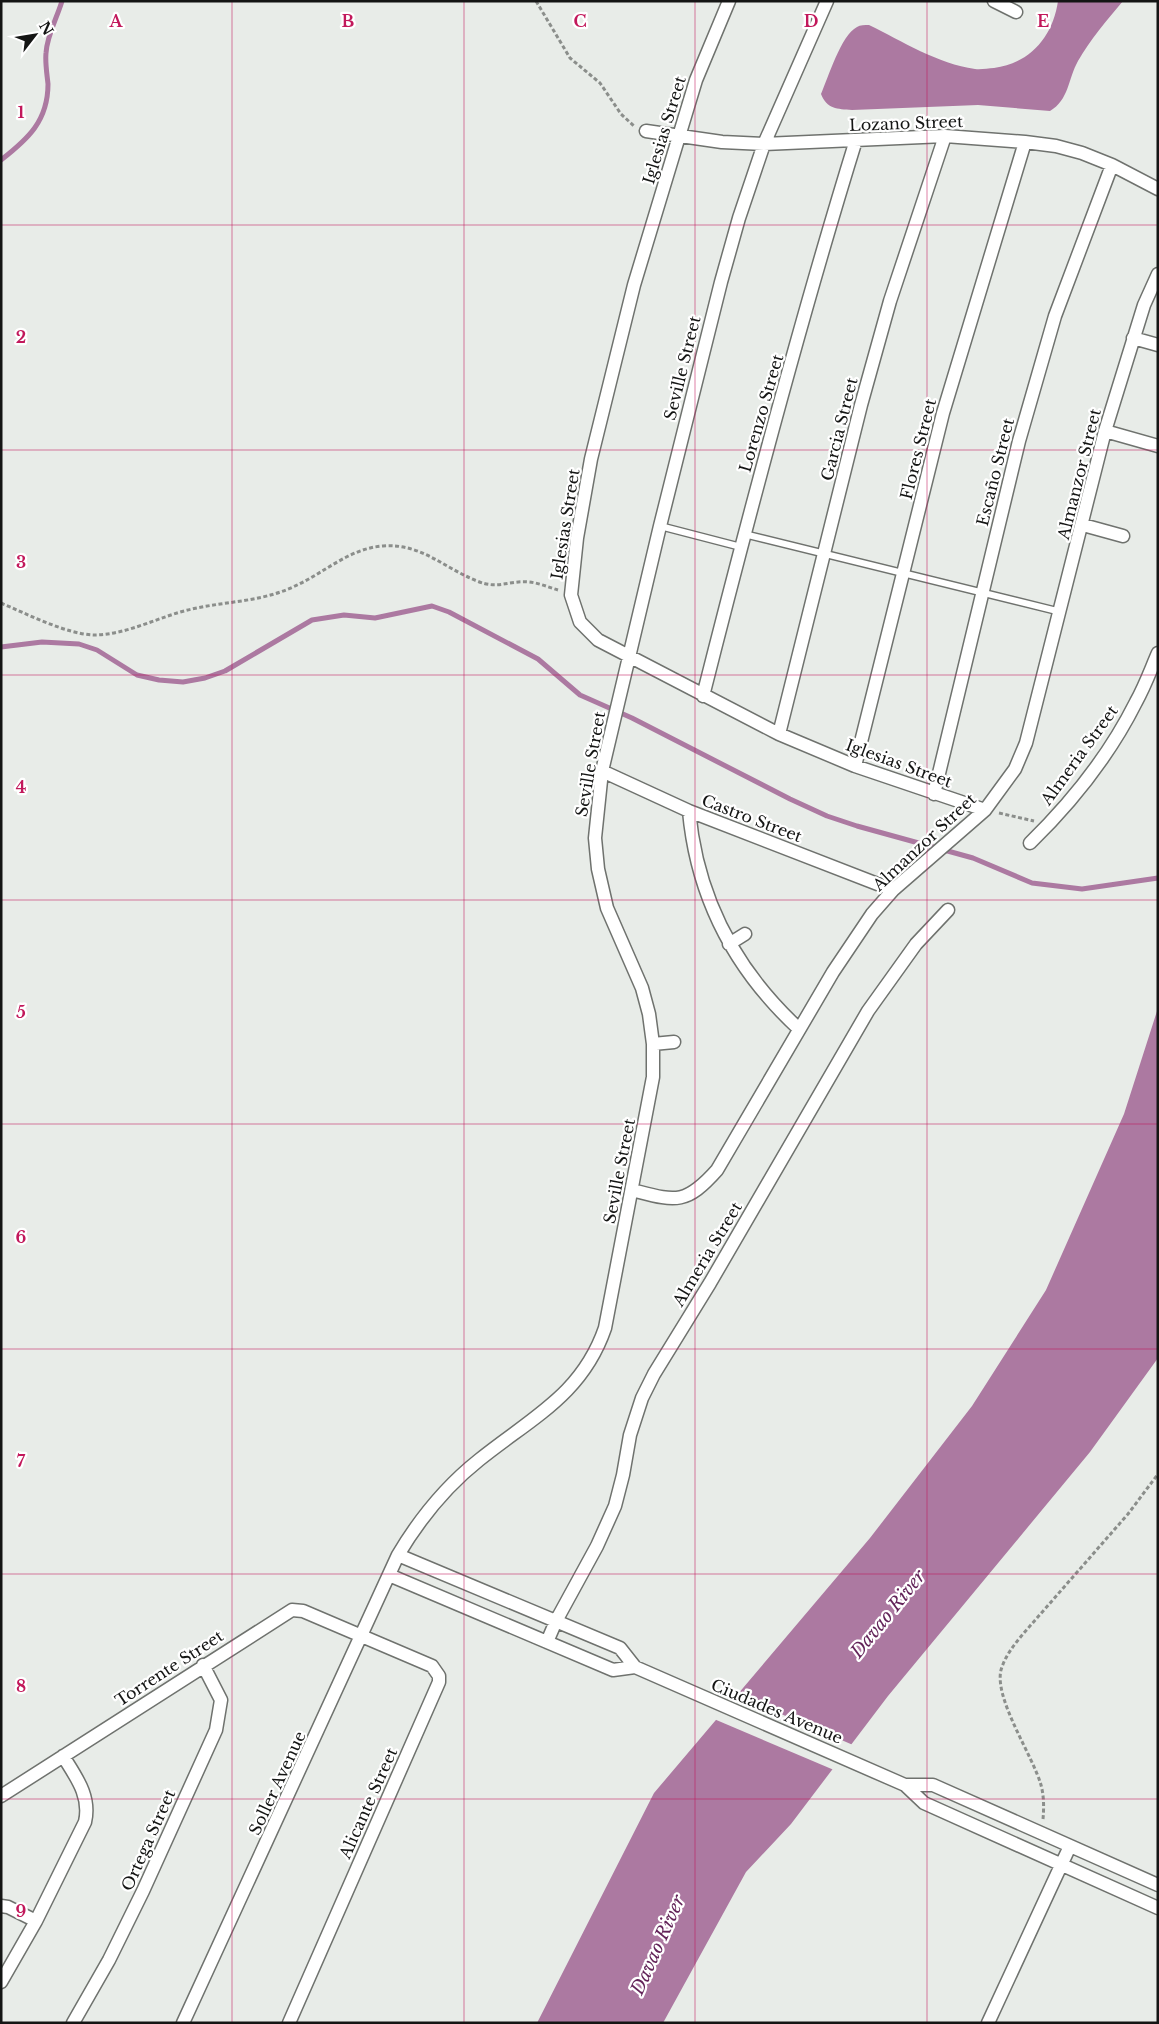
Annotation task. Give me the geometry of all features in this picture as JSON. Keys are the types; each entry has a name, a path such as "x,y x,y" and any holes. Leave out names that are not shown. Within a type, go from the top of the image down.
{"street":[{"name":"Iglesias Street","path":"729,1 696,80 634,285 591,459 577,538 571,595 580,622 588,631 598,640 629,658 779,734 854,766 985,810"},
{"name":"Seville Street","path":"398,1555 427,1510 446,1489 478,1460 564,1394 588,1364 599,1344 609,1312 653,1077 654,1044 642,988 606,908 598,869 595,838 602,771 619,694 721,282 764,144 827,1"},
{"path":"994,1 1016,12"},
{"name":"Lozano Street","path":"646,131 679,137 764,144 945,136 1025,142 1056,146 1082,153 1112,165 1158,189"},
{"name":"Garcia Street","path":"779,734 861,405 890,301 945,136"},
{"name":"Lorenzo Street","path":"703,696 742,540 826,236 856,140"},
{"name":"Flores Street","path":"854,766 951,386 1025,142"},
{"name":"Escaño Street","path":"934,794 1019,441 1055,316 1112,165"},
{"name":"Almanzor Street","path":"632,1190 674,1200 696,1191 707,1182 717,1170 851,944 892,890 985,810 1015,769 1026,743 1061,612 1105,431 1134,338 1158,274"},
{"path":"1134,338 1158,345"},
{"path":"1105,431 1158,446"},
{"path":"1083,524 1123,536"},
{"name":"Almeria Street","path":"1030,843 1050,824 1080,789 1111,745 1137,702 1158,653"},
{"name":"Castro Street","path":"602,771 688,811 892,890"},
{"path":"688,811 692,845 700,876 729,944 767,997 799,1029"},
{"name":"Almeria Street","path":"547,1642 615,1506 630,1435 642,1398 654,1374 710,1283 868,1011 916,944 948,910"},
{"path":"729,944 745,934"},
{"path":"654,1044 674,1042"},
{"name":"Ciudades Avenue","path":"398,1555 620,1648 640,1669 902,1783 924,1803 1158,1908"},
{"name":"Soller Avenue","path":"183,2023 398,1555"},
{"name":"Ciudades Avenue","path":"389,1576 613,1670 640,1669"},
{"name":"Torrente Street","path":"1,1796 292,1610 303,1611 362,1635"},
{"name":"Alicante Street","path":"289,2023 439,1682 439,1676 432,1666 362,1635"},
{"name":"Ortega Street","path":"73,2023 109,1960 216,1730 221,1700 203,1666"},
{"path":"1,1982 36,1922 76,1840 88,1809 86,1796 63,1756"},
{"name":"Ciudades Avenue","path":"902,1783 933,1785 1158,1885"},
{"path":"988,2023 1070,1846"},
{"path":"1,1906 8,1907 36,1922"}],"lane":[{"path":"660,526 824,554 1061,612"}],"path":[{"path":"536,1 570,58 600,83 629,124 646,131"},
{"path":"1,602 66,629 92,635 113,633 194,608 262,598 295,586 321,570 360,551 383,546 409,547 429,554 477,581 496,586 527,582 544,585 571,595"},
{"path":"985,810 1050,824"},
{"path":"1042,1833 1044,1800 1040,1784 1011,1716 1001,1684 1001,1671 1007,1654 1128,1514 1158,1474"}],"water":[{"path":"1058,1 1123,1 1088,45 1078,61 1065,95 1050,111 978,105 847,110 833,107 823,99 821,94 840,47 858,26 869,25 920,51 947,62 975,69 994,68 1019,60 1038,46 1051,26"},
{"name":"Davao River","path":"1158,1008 1158,1358 1090,1452 888,1696 791,1824 746,1872 663,2023 537,2023 654,1793 870,1538 972,1406 1046,1290 1124,1114"}],"pier":[{"path":"735,1694 853,1745 834,1770 714,1719"}],"waterway":[{"path":"1,160 35,128 44,109 48,84 47,46 62,1"},
{"path":"1,647 42,642 79,644 97,650 137,675 159,680 183,682 205,678 225,671 312,620 344,615 375,618 432,606 449,612 538,659 580,695 632,718 827,816 973,858 1032,883 1082,889 1158,878"}]}
